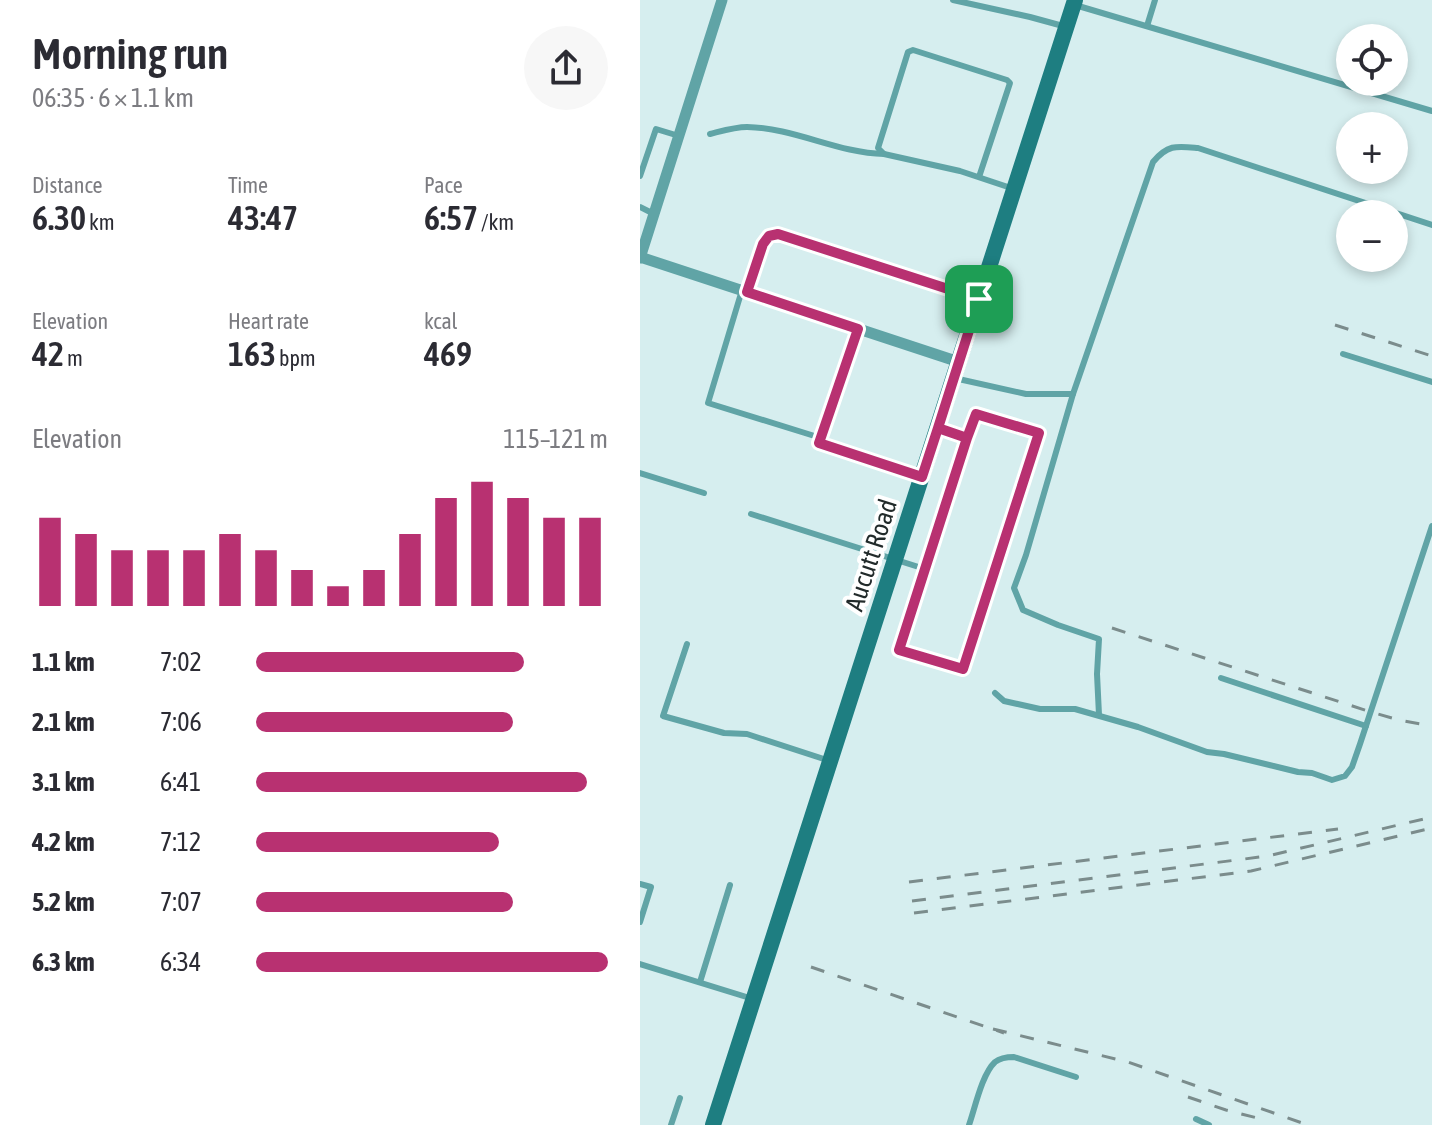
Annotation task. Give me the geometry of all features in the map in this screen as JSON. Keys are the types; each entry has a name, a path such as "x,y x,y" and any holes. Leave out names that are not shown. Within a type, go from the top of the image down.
{"street":[{"path":"722,0 640,258 858,329 956,370"},
{"name":"Aucutt Road","path":"713,1125 1075,2"}],"lane":[{"path":"953,0 1067,27"},
{"path":"1147,26 1155,0"},
{"path":"1075,2 1432,111"},
{"path":"884,154 878,148 908,52 913,50 1010,83 979,177"},
{"path":"710,134 744,127 775,129 862,154 884,154 960,171 1014,190"},
{"path":"640,176 656,129 679,136"},
{"path":"1099,715 1099,639 1023,610 1014,588 1073,394 1153,162 1162,152 1176,146 1198,148 1432,225"},
{"path":"640,207 654,214"},
{"path":"821,438 708,403 744,291 769,236 778,234 979,299"},
{"path":"858,329 819,443 922,477"},
{"path":"1343,354 1432,382"},
{"path":"956,370 1026,394 1073,394"},
{"path":"976,414 1039,433 963,669 899,650 967,438 976,414"},
{"path":"938,428 967,438"},
{"path":"640,473 704,493"},
{"path":"751,514 925,569"},
{"path":"995,693 1004,701 1040,709 1075,709 1099,715 1207,752 1312,773 1332,780 1345,776 1352,767 1432,526"},
{"path":"687,644 663,716 724,733 747,734 830,761"},
{"path":"1221,678 1366,726"},
{"path":"640,884 651,887 640,922"},
{"path":"700,982 730,885"},
{"path":"640,964 753,999"},
{"path":"969,1125 986,1077 995,1062 1005,1057 1014,1057 1076,1077"},
{"path":"671,1125 680,1098"},
{"path":"1196,1119 1209,1125"}],"railway":[{"path":"1335,325 1432,356"},
{"path":"1112,628 1371,712 1432,726"},
{"path":"912,901 1268,856 1432,817"},
{"path":"914,913 1251,871 1432,828"},
{"path":"909,882 1338,829"},
{"path":"811,967 1004,1033"},
{"path":"993,1029 1128,1062 1308,1125"},
{"path":"1188,1097 1265,1120"}],"route":[{"path":"979,299 778,234 769,236 763,244 747,292 858,329 819,443 922,477 938,428 960,435 967,438 976,414 1039,433 963,669 899,650 967,438 938,428 979,299"}]}
